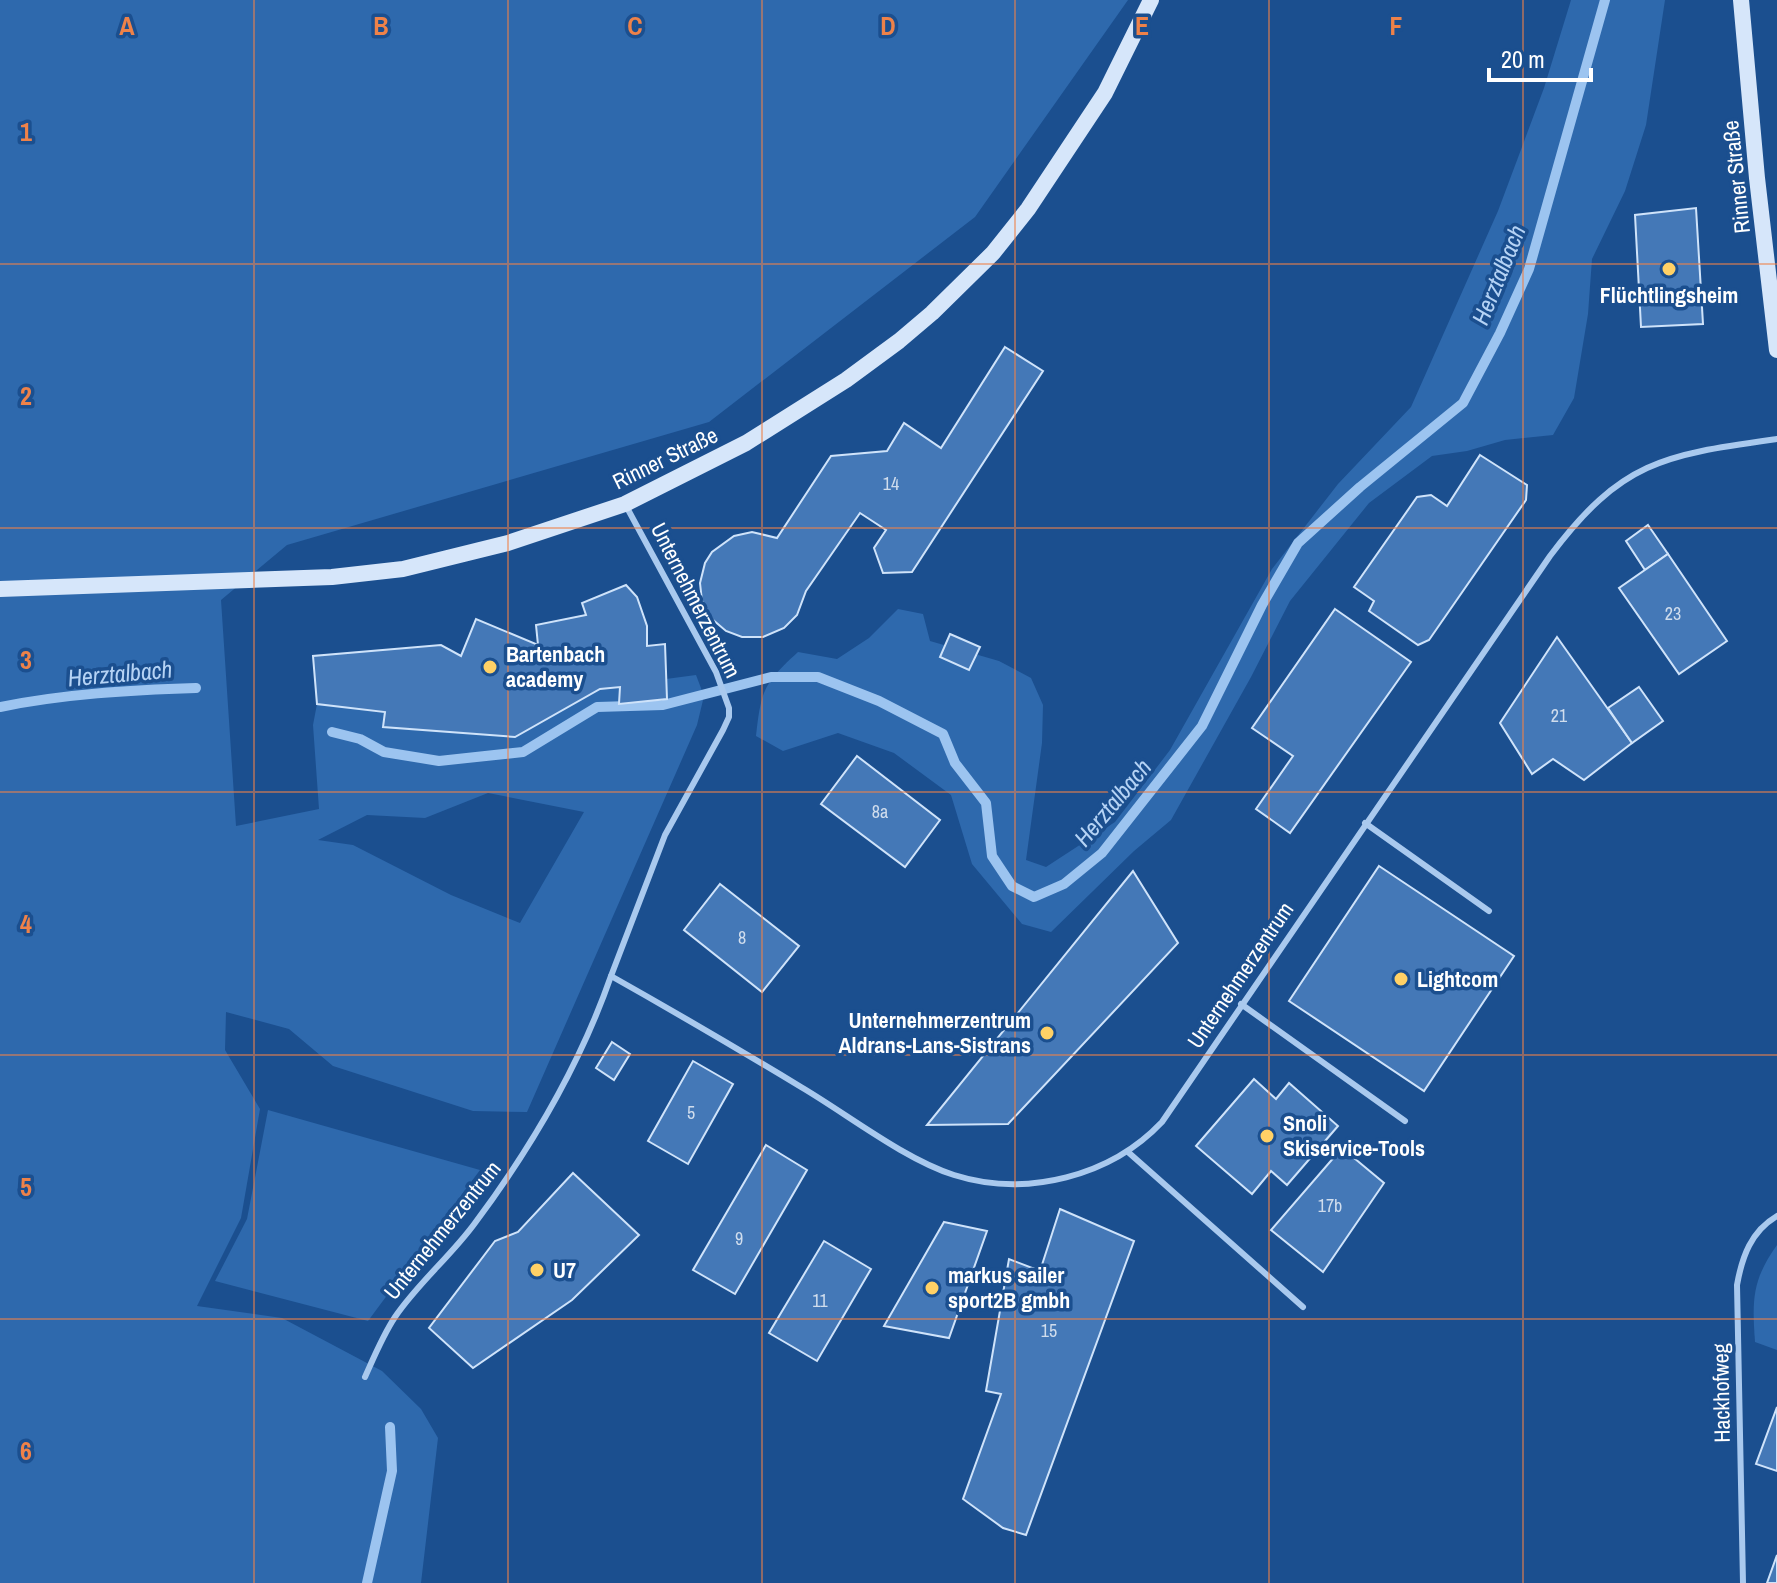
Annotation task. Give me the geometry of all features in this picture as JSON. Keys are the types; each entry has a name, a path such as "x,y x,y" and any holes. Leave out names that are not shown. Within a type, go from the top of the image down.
{"main road":[{"name":"Rinner Straße","path":"0,589 332,577 403,569 508,543 625,504 746,443 846,380 932,313 993,253 1036,198 1105,93 1151,0"},
{"name":"Rinner Straße","path":"1741,0 1777,350"}],"lane":[{"name":"Unternehmerzentrum","path":"611,976 699,1025 902,1149 954,1175 993,1183 1043,1181 1087,1171 1128,1152 1162,1122 1550,556 1592,506 1629,476 1650,465 1704,449 1777,439"},
{"name":"Unternehmerzentrum","path":"365,1377 394,1317 472,1227 514,1171 547,1114 593,1025 651,865 678,808 727,721 728,703 716,672 625,504"},
{"path":"1365,823 1489,911"},
{"path":"1241,1004 1405,1121"},
{"path":"1128,1152 1303,1307"},
{"name":"Hackhofweg","path":"1743,1583 1737,1285 1744,1254 1766,1222 1777,1216"}],"shaded area":[{"path":"0,0 1128,0 975,217 709,422 287,545 221,600 236,826 319,809 313,725 317,704 385,712 383,727 515,737 600,689 620,687 619,704 666,699 666,679 696,675 704,696 697,725 527,1112 473,1111 333,1066 289,1029 226,1012 225,1050 260,1109 241,1218 197,1306 282,1318 382,1371 421,1409 438,1438 421,1583 0,1583","holes":["488,793 584,812 520,923 451,895 353,845 318,840 367,815 425,818"]},
{"path":"1571,0 1665,0 1646,125 1625,191 1592,259 1588,314 1574,398 1553,435 1505,440 1467,451 1432,456 1369,503 1290,601 1171,820 1134,851 1051,932 1022,924 972,864 951,795 894,753 838,733 783,751 756,736 766,688 798,652 837,659 869,638 898,609 923,614 930,641 999,661 1031,678 1043,705 1042,743 1026,860 1046,867 1115,822 1170,750 1272,569 1338,484 1411,407 1498,211 1544,88"},
{"path":"268,1110 480,1170 368,1321 215,1281 247,1219"},
{"path":"1777,1245 1777,1350 1755,1342 1754,1314 1758,1280"}],"building":[{"name":"Flüchtlingsheim","path":"1696,208 1703,324 1641,327 1635,215"},
{"path":"1005,347 1043,371 912,572 883,573 874,548 886,530 860,513 806,591 797,615 784,628 763,637 742,637 726,631 712,619 702,601 700,583 705,563 712,552 734,536 752,532 777,538 831,456 887,451 904,423 941,448"},
{"path":"1480,455 1527,485 1526,500 1429,640 1418,645 1369,611 1374,601 1354,587 1417,497 1431,495 1447,506"},
{"path":"1648,525 1668,554 1645,570 1626,541"},
{"path":"1668,554 1727,641 1679,674 1619,588"},
{"name":"Bartenbach academy","path":"626,585 637,597 647,626 647,646 665,644 667,699 619,704 620,687 600,689 515,737 383,727 385,712 317,704 313,656 441,645 461,656 476,619 538,645 536,625 586,615 582,603"},
{"path":"1335,609 1411,662 1290,833 1256,809 1293,756 1252,728"},
{"path":"950,634 980,647 969,670 940,657"},
{"path":"1557,637 1632,743 1584,780 1553,759 1532,774 1500,723"},
{"path":"1639,687 1663,721 1632,743 1608,708"},
{"path":"857,756 940,820 905,867 821,804"},
{"name":"Lightcom","path":"1379,866 1514,956 1424,1091 1289,1001"},
{"name":"Unternehmerzentrum Aldrans-Lans-Sistrans","path":"1133,871 1178,943 1008,1124 927,1125"},
{"path":"720,884 799,946 762,992 684,930"},
{"path":"612,1042 630,1054 614,1080 596,1068"},
{"path":"693,1061 733,1084 688,1164 648,1141"},
{"name":"Snoli Skiservice-Tools","path":"1254,1079 1276,1099 1289,1083 1338,1126 1287,1185 1271,1171 1252,1194 1196,1146"},
{"path":"766,1145 807,1170 735,1294 693,1270"},
{"path":"1342,1148 1384,1183 1323,1272 1271,1230"},
{"name":"U7","path":"573,1173 639,1235 572,1300 473,1368 429,1328 495,1241 518,1232"},
{"path":"1060,1209 1134,1241 1026,1535 1003,1528 963,1499 1001,1394 986,1391 1009,1259 1040,1271"},
{"path":"944,1222 987,1231 949,1338 884,1326"},
{"path":"824,1241 871,1269 817,1361 769,1333"},
{"path":"1777,1407 1777,1471 1756,1464"},
{"path":"1777,1555 1777,1583 1767,1583"}],"waterway":[{"name":"Herztalbach","path":"332,732 360,739 384,752 439,761 523,752 597,707 663,705 771,677 818,677 879,701 943,734 955,763 986,803 992,856 1012,886 1034,897 1064,884 1102,853 1202,726 1262,605 1298,543 1360,487 1463,403 1529,269 1605,0"},
{"name":"Herztalbach","path":"0,707 97,693 196,688"},
{"path":"367,1583 392,1471 390,1427"}],"place":[{"name":"Flüchtlingsheim","path":"1669,269"},
{"name":"Bartenbach academy","path":"490,667"},
{"name":"Lightcom","path":"1401,979"},
{"name":"Unternehmerzentrum Aldrans-Lans-Sistrans","path":"1047,1033"},
{"name":"Snoli Skiservice-Tools","path":"1267,1136"},
{"name":"U7","path":"537,1270"},
{"name":"markus sailer sport2B gmbh","path":"932,1288"}]}
